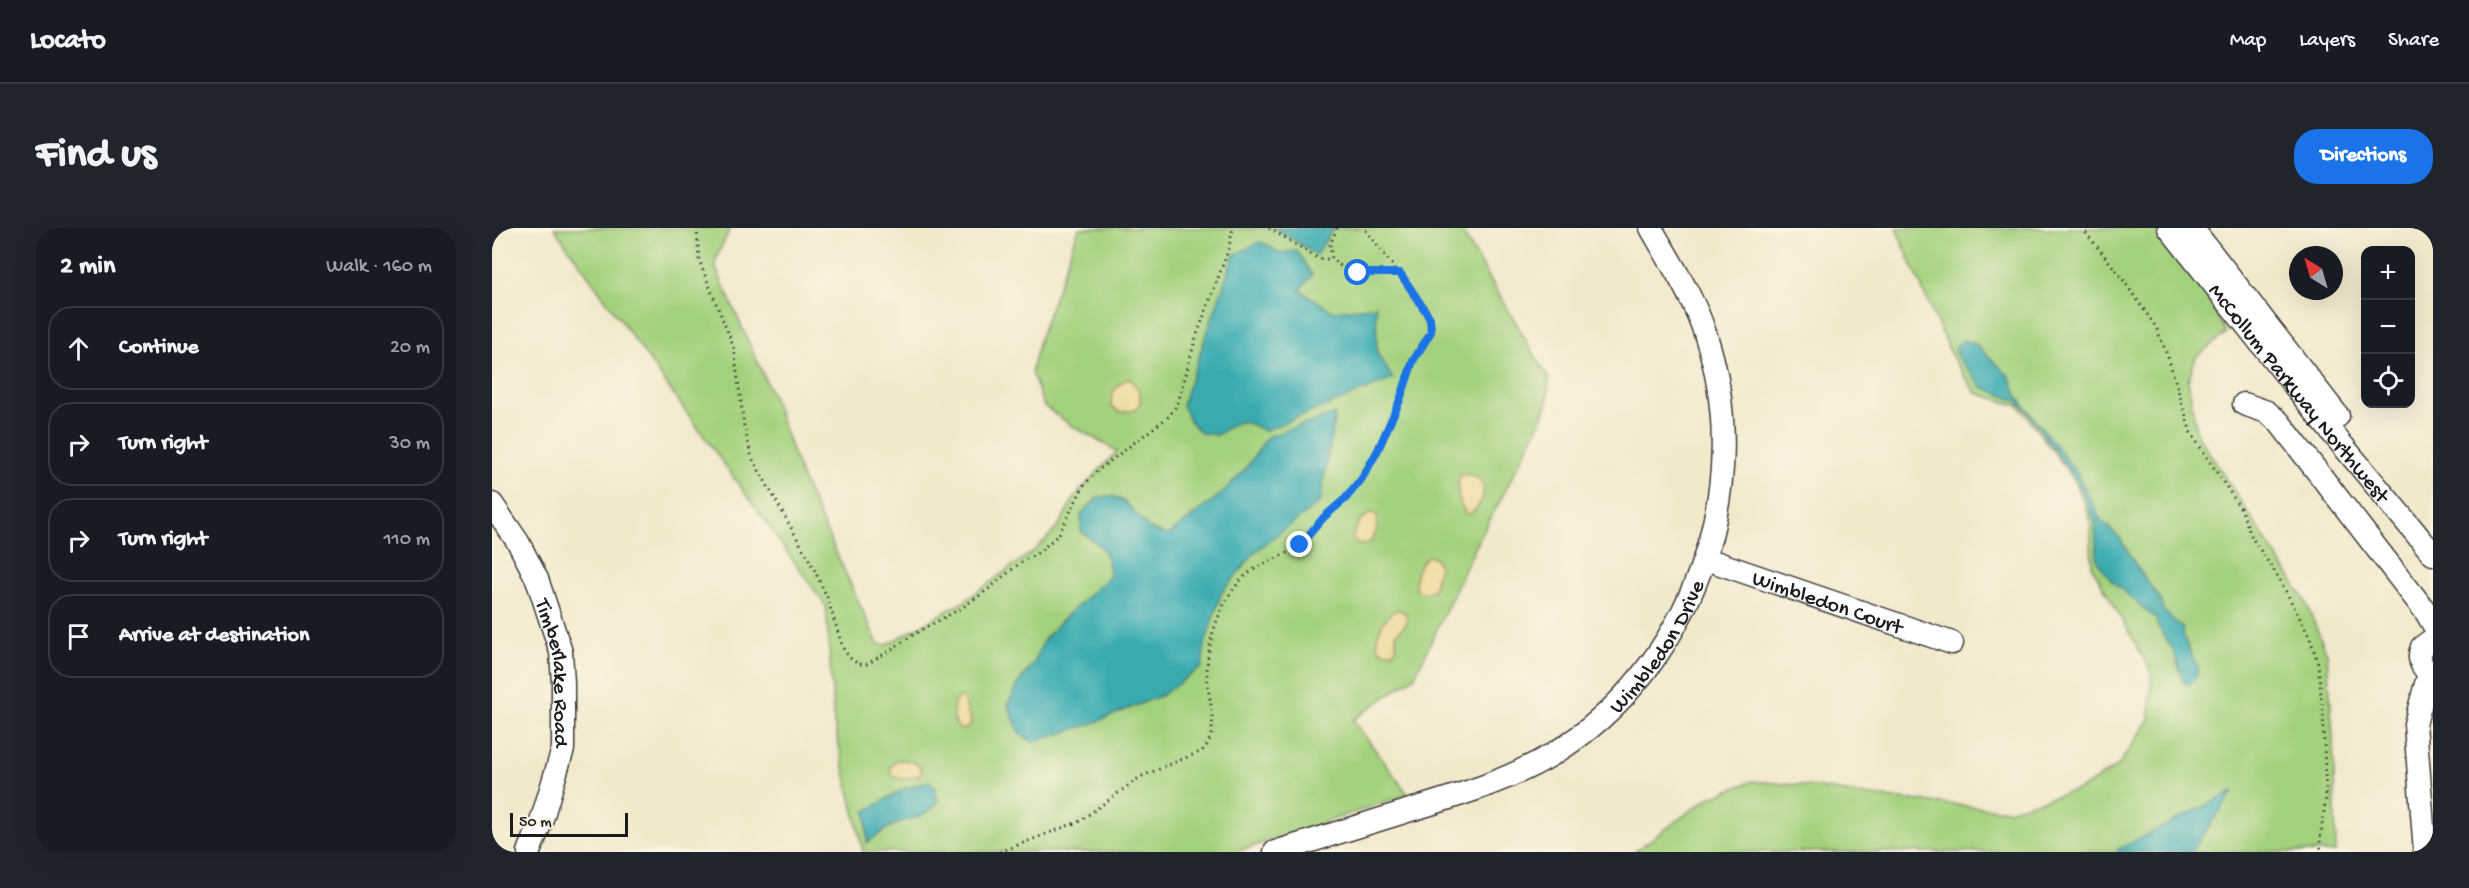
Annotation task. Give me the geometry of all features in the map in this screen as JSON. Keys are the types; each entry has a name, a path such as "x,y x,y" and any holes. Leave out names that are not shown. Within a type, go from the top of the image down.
{"street":[{"name":"Wimbledon Drive","path":"1275,852 1495,784 1552,754 1587,730 1619,701 1649,666 1674,629 1706,560 1722,475 1723,431 1718,385 1705,333 1651,228"},
{"name":"McCollum Parkway Northwest","path":"2169,228 2329,429 2433,554"},
{"name":"McCollum Parkway Northwest","path":"2192,228 2378,467 2433,533"},
{"path":"2244,404 2267,412 2279,422 2433,624"},
{"name":"Timberlake Road","path":"492,504 518,542 537,579 561,652 563,749 530,852"},
{"name":"Wimbledon Court","path":"1706,560 1952,643"},
{"path":"2426,852 2426,771 2415,724 2421,696 2431,674 2421,665 2420,653 2426,643 2433,639"},
{"path":"540,825 551,852"}],"path":[{"path":"696,228 699,260 734,348 744,426 752,458 811,563 827,597 843,648 858,664 867,664 919,631 960,609 1020,563 1039,552 1059,534 1084,484 1097,471 1167,417 1177,405 1195,340 1228,251 1233,228"},
{"path":"1269,228 1319,259 1332,259 1349,273 1400,273"},
{"path":"1332,259 1330,245 1337,228"},
{"path":"1000,852 1080,821 1140,777 1202,751 1210,744 1212,732 1207,673 1208,658 1215,627 1224,605 1245,576 1300,545 1361,480 1377,452 1400,400 1413,361 1431,332 1430,318 1400,273 1364,228"},
{"path":"2082,228 2119,274 2156,327 2168,357 2191,433 2241,509 2252,538 2278,578 2310,638 2318,664 2323,714 2326,797 2320,839 2321,852"}],"green space":[{"path":"554,228 730,228 715,261 717,271 773,397 801,476 878,644 886,645 963,602 1036,549 1057,528 1076,495 1117,451 1074,427 1044,406 1031,372 1039,340 1079,228 1460,228 1549,379 1547,406 1536,432 1476,546 1415,676 1353,720 1408,794 1236,852 863,852 834,723 826,606"},
{"path":"1896,228 2154,228 2208,299 2226,333 2196,357 2188,380 2197,434 2305,600 2327,654 2333,736 2336,852 1634,852 1707,799 1752,781 2008,810 2081,789 2118,766 2150,719 2151,671 2092,567 2090,519 2075,481 2019,406 1976,393 1951,355"}],"sand":[{"path":"1129,378 1140,391 1140,403 1135,410 1120,412 1111,406 1112,397 1118,385"},
{"path":"1466,474 1478,478 1483,488 1480,503 1468,515 1462,508 1458,491 1460,476"},
{"path":"1370,513 1378,517 1376,532 1369,543 1358,545 1352,537 1360,521"},
{"path":"1428,556 1435,558 1439,567 1433,590 1424,593 1416,590 1415,581 1419,566"},
{"path":"1398,609 1406,614 1407,623 1396,634 1396,648 1393,652 1384,652 1378,647 1379,630 1389,616"},
{"path":"960,697 964,700 971,722 969,727 961,730 956,724 953,713 954,702"},
{"path":"896,760 917,764 922,770 920,775 902,779 893,776 890,768"}],"water":[{"path":"1275,228 1334,228 1316,255"},
{"path":"1259,242 1279,253 1297,251 1312,275 1300,290 1332,311 1376,306 1377,353 1393,379 1264,431 1240,422 1217,435 1201,433 1189,420 1182,405 1234,255"},
{"path":"1963,340 1976,344 2010,377 2018,397 2077,473 2101,520 2120,538 2161,601 2163,610 2182,628 2184,638 2198,668 2197,676 2190,684 2184,683 2173,650 2157,625 2156,619 2112,581 2097,561 2095,523 2078,483 2017,401 1982,387 1955,353 1956,346"},
{"path":"1335,414 1320,502 1255,552 1221,594 1205,644 1202,667 1162,695 1091,724 1033,742 1020,734 1008,704 1020,681 1034,663 1044,640 1063,619 1110,576 1108,560 1103,550 1081,532 1081,514 1098,497 1113,496 1125,502 1150,529 1168,535 1221,494 1247,467 1267,437"},
{"path":"929,781 935,788 938,802 934,807 919,816 892,826 867,843 866,811 905,788"},
{"path":"2234,791 2191,852 2117,852 2118,849"}],"route":[{"path":"1300,545 1361,480 1377,452 1400,400 1413,361 1431,332 1430,318 1424,306 1400,273 1358,273"}]}
